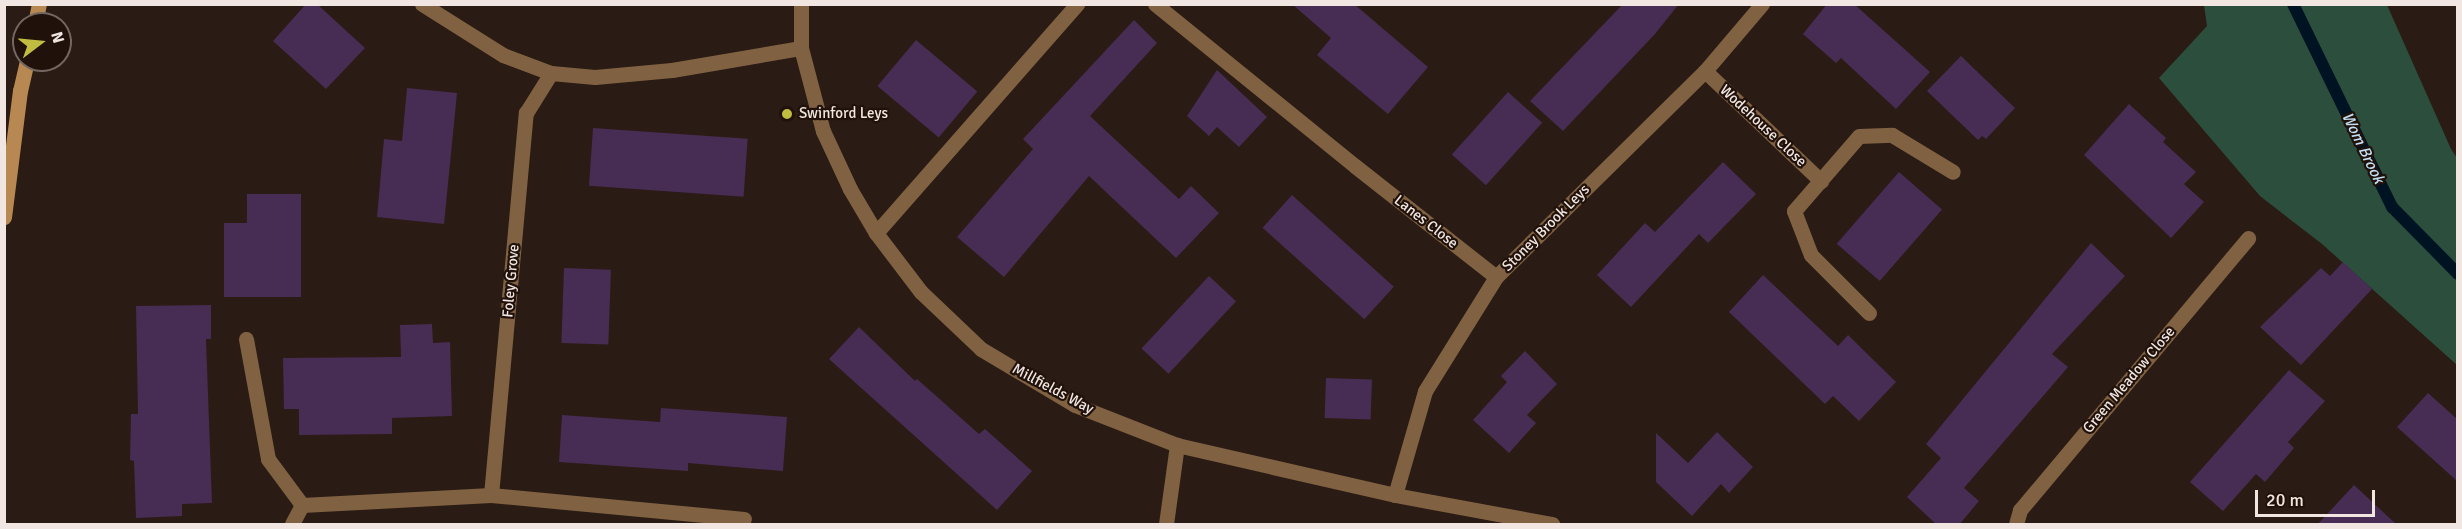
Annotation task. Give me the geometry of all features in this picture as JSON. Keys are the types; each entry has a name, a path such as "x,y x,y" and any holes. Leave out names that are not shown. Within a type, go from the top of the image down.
{"main road":[{"path":"4,217 24,72"}],"street":[{"path":"422,4 503,56 551,73 596,77 672,70 801,48"},
{"name":"Millfields Way","path":"801,4 801,48 823,131 850,189 876,233 921,292 981,349 1075,405 1177,445 1395,495 1552,525"},
{"path":"876,233 1077,4"},
{"name":"Lanes Close","path":"1155,4 1496,277"},
{"name":"Stoney Brook Leys","path":"1395,495 1425,391 1496,277 1705,71 1762,4"},
{"name":"Wodehouse Close","path":"1705,71 1821,181"},
{"name":"Foley Grove","path":"491,495 526,113 551,73"},
{"path":"1869,313 1811,255 1794,211 1858,136 1892,135 1953,172"},
{"name":"Green Meadow Close","path":"2016,525 2020,510 2248,238"},
{"path":"246,339 268,459 302,505"},
{"path":"1166,525 1177,445"},
{"path":"302,505 491,495 744,519"},
{"path":"292,525 302,505"}],"green space":[{"path":"2204,5 2387,5 2457,158 2457,365 2322,244 2260,196 2159,78 2207,26"}],"building":[{"path":"306,4 317,4 365,48 326,89 273,41"},
{"path":"1292,4 1354,4 1428,67 1388,114 1317,55 1331,38"},
{"path":"1623,4 1679,4 1655,34 1563,131 1530,101"},
{"path":"1827,4 1854,4 1930,72 1896,109 1841,58 1836,63 1803,34"},
{"path":"1134,20 1157,43 1090,116 1179,199 1191,186 1219,213 1176,258 1089,176 1004,277 957,237 1033,149 1023,139"},
{"path":"916,40 977,91 939,137 877,86"},
{"path":"1961,56 2015,108 1986,139 1982,136 1978,140 1927,91"},
{"path":"1217,70 1267,117 1239,147 1217,127 1209,136 1187,116"},
{"path":"407,88 457,93 444,224 377,217 384,139 402,141"},
{"path":"1508,92 1542,123 1486,185 1452,154"},
{"path":"2129,104 2166,138 2163,142 2196,172 2184,184 2204,202 2171,238 2084,155"},
{"path":"593,128 748,139 744,197 589,186"},
{"path":"1723,162 1756,194 1708,243 1699,234 1631,307 1597,275 1645,223 1655,232"},
{"path":"1899,172 1942,209 1880,281 1837,244"},
{"path":"247,194 301,194 301,297 224,297 224,223 247,223"},
{"path":"1292,195 1394,287 1364,319 1263,228"},
{"path":"2091,243 2125,276 2052,354 2068,367 1964,488 1979,501 1959,525 1937,525 1907,497 1941,458 1926,444"},
{"path":"2343,262 2372,289 2301,365 2260,327 2321,268 2330,276"},
{"path":"564,268 611,270 608,345 561,343"},
{"path":"1763,275 1838,346 1848,335 1896,382 1859,421 1833,396 1825,404 1729,312"},
{"path":"1209,276 1236,301 1169,374 1141,348"},
{"path":"211,305 211,339 206,339 212,503 182,504 182,516 136,518 134,461 130,460 131,414 138,414 136,306"},
{"path":"432,324 433,343 450,342 452,416 392,418 392,434 299,435 299,409 284,409 283,358 401,357 400,325"},
{"path":"859,327 915,381 917,379 979,434 985,429 1032,471 997,510 829,359"},
{"path":"1525,351 1557,384 1527,415 1536,423 1509,453 1473,420 1507,382 1501,376"},
{"path":"2289,370 2325,401 2288,442 2294,448 2265,482 2256,474 2223,511 2190,482"},
{"path":"1326,378 1372,380 1371,420 1325,418"},
{"path":"2428,393 2457,419 2457,481 2397,427"},
{"path":"661,408 787,417 783,471 688,463 688,471 559,462 562,415 660,422"},
{"path":"1717,432 1753,467 1729,493 1721,484 1692,516 1656,482 1656,433 1688,463"},
{"path":"2354,485 2397,525 2317,525"}],"waterway":[{"name":"Wom Brook","path":"2293,4 2392,207 2458,274"}],"place":[{"name":"Swinford Leys","path":"787,114"}]}
